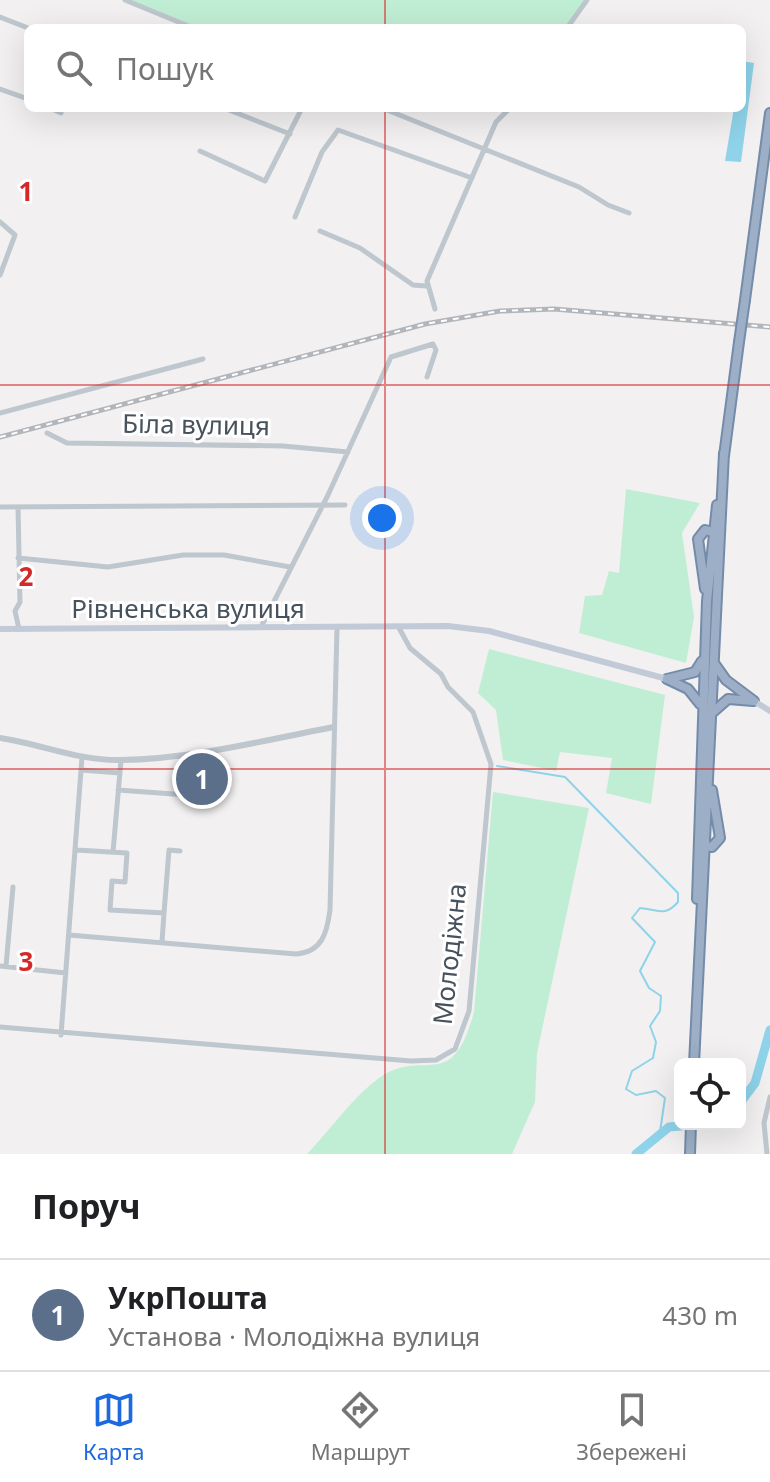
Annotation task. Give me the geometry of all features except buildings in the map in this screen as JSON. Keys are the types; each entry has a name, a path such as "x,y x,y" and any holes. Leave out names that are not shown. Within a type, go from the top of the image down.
{"highway":[{"path":"694,1058 707,601 713,532 770,113"},
{"path":"700,845 709,775 724,453"},
{"path":"707,601 698,539 705,530 713,532 720,546"},
{"path":"667,679 695,672 705,653"},
{"path":"714,663 726,680 754,701"},
{"path":"667,679 697,696 702,721"},
{"path":"712,714 728,699 754,701"},
{"path":"700,845 712,847 720,836 709,775"},
{"path":"690,1154 691,1130"}],"main road":[{"name":"Рівненська вулиця","path":"0,629 448,626 489,631 667,679"},
{"path":"754,701 770,711"}],"street":[{"path":"125,0 183,24"},
{"path":"570,24 587,0"},
{"path":"0,17 24,26"},
{"path":"0,89 24,98"},
{"path":"234,112 290,134"},
{"path":"200,151 265,181 300,112"},
{"path":"391,112 579,187 608,205 629,213"},
{"path":"435,309 426,286 496,122 506,112"},
{"path":"295,217 322,152 338,130 472,178"},
{"path":"0,222 15,235 0,275"},
{"path":"320,231 360,248 413,285 426,286"},
{"path":"261,628 391,357 433,344 436,350 427,377"},
{"path":"0,413 203,359"},
{"name":"Біла вулиця","path":"47,433 67,443 283,446 348,452"},
{"path":"0,507 345,505"},
{"path":"18,507 20,602 15,611 19,629"},
{"path":"18,558 108,567 183,555 224,555 290,567"},
{"path":"69,935 296,954 315,948 324,938 330,910 337,628"},
{"name":"Молодіжна","path":"0,1027 61,1035 428,1062 455,1049 469,1011 491,764 473,712 448,687 441,674 410,648 399,628"},
{"path":"0,738 82,757 121,760 190,753 334,727"},
{"path":"118,790 187,795 190,753"},
{"path":"61,1035 82,757"},
{"path":"113,852 121,760"},
{"path":"81,770 120,773"},
{"path":"76,850 127,853 125,882 112,881 110,910 164,913"},
{"path":"162,942 169,850 180,851"},
{"path":"13,887 3,966 66,973"},
{"path":"767,1154 764,1123 770,1097"}],"green space":[{"path":"125,0 587,0 570,24 183,24"},
{"path":"626,489 700,503 682,533 694,617 686,663 579,633 585,596 602,595 609,571 619,573"},
{"path":"489,649 665,695 651,804 606,793 612,758 560,752 556,771 503,760 496,710 478,693"},
{"path":"493,792 589,808 537,1053 535,1102 512,1154 307,1154 351,1104 379,1078 395,1069 446,1061 456,1053 465,1038 474,1012"}],"water":[{"path":"746,62 754,63 741,162 725,161 733,112 746,112"}],"waterway":[{"path":"497,766 565,777 678,893 678,902 669,910 640,908 632,918 655,942 640,971 649,988 661,996 660,1011 650,1026 656,1042 653,1058 632,1071 626,1089 636,1095 656,1091 665,1098 660,1132"},
{"path":"746,1095 755,1083 770,1030"},
{"path":"636,1154 669,1127 674,1127"}],"railway":[{"path":"0,437 425,324 500,311 554,309 770,327"}],"place":[{"name":"УкрПошта","path":"202,779"}]}
